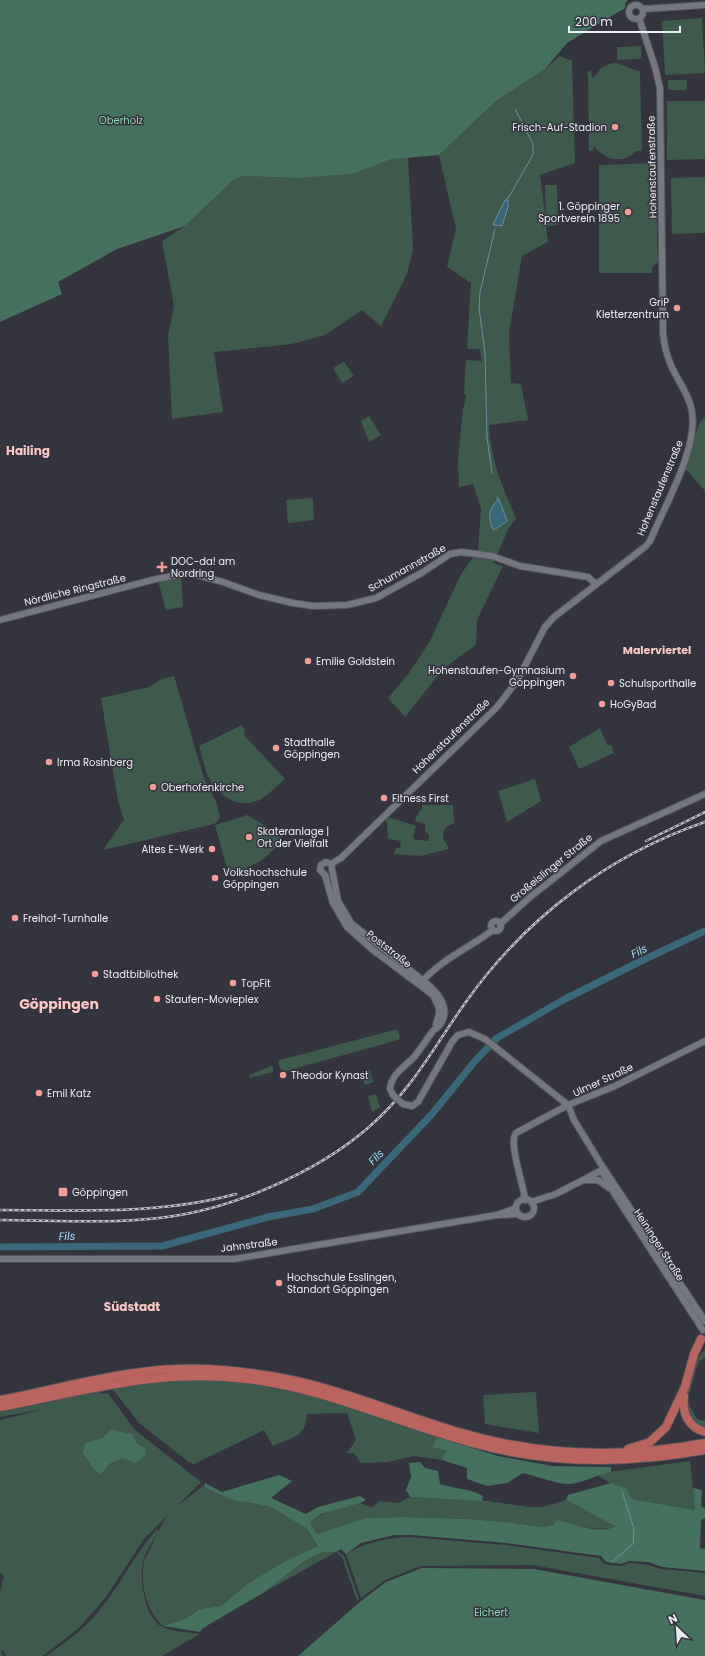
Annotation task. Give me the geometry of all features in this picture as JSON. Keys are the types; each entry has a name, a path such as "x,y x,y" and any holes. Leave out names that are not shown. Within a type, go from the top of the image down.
{"highway":[{"path":"610,1454 642,1446 656,1437 670,1422 685,1387 694,1359 694,1354 703,1335"},
{"path":"694,1359 705,1348"},
{"path":"0,1406 95,1387 112,1380 154,1370 209,1369 266,1375 325,1388 477,1438 539,1450 610,1454 654,1451 705,1443"},
{"path":"0,1400 88,1381 172,1376 212,1376 266,1382 323,1394 477,1445 540,1456 584,1460 632,1460 705,1450"},
{"path":"685,1387 683,1403 685,1414 693,1426 705,1432"}],"main road":[{"path":"643,9 643,15 639,18 633,18 629,14 633,2 643,9 705,5"},
{"name":"Hohenstaufenstraße","path":"328,873 320,870 321,864 326,862 331,864 341,858 493,710 517,682 545,627 556,616 596,584 642,550 650,541 682,468 692,436 694,418 687,396 667,356 663,333 660,88 655,67 639,18"},
{"name":"Schumannstraße","path":"156,579 183,574 195,574 259,595 280,600 313,606 340,606 361,603 376,598 423,572 450,554 461,552 492,556 520,566 588,577 596,584"},
{"name":"Nördliche Ringstraße","path":"0,620 156,579"},
{"name":"Großeislinger Straße","path":"421,982 438,965 493,930 493,923 496,922 500,924 529,898 602,841 705,794"},
{"path":"328,873 331,864"},
{"name":"Poststraße","path":"328,873 333,903 349,925 373,950 421,982"},
{"name":"Ulmer Straße","path":"421,982 433,995 439,1008 438,1018 434,1030 414,1056 393,1078 390,1089 393,1095 403,1104 412,1106 418,1102 455,1038 462,1033 469,1032 485,1039 568,1105 604,1091 705,1041"},
{"path":"533,1211 528,1201 513,1146 514,1136 520,1131 568,1105"},
{"name":"Heininger Straße","path":"568,1105 574,1120 604,1169 705,1321"},
{"path":"556,1194 518,1203 517,1211 523,1217 528,1217 533,1211 556,1194 604,1169"},
{"name":"Heininger Straße","path":"604,1169 604,1175 614,1193 703,1335"},
{"path":"582,1181 598,1180 614,1193"},
{"name":"Jahnstraße","path":"0,1259 234,1259 517,1211"},
{"path":"667,1277 673,1276 676,1279"}],"green space":[{"name":"Oberholz","path":"0,0 628,0 625,3 625,8 567,43 545,69 496,101 439,155 392,159 353,174 300,178 242,176 233,180 185,226 117,249 58,282 62,294 0,322"},
{"path":"702,18 705,73 665,75 662,21"},
{"path":"641,46 641,59 617,60 617,47"},
{"path":"560,56 572,61 575,163 540,175 546,222 545,185 557,185 558,225 546,226 548,242 522,256 509,333 511,383 521,384 528,420 489,425 495,461 502,484 516,518 509,528 493,563 503,566 477,620 476,645 443,669 405,717 388,698 409,673 430,641 461,574 478,551 481,508 473,484 459,487 458,460 463,407 466,394 464,394 466,360 482,361 480,349 467,349 471,283 447,267 456,229 439,155 496,101 545,69"},
{"name":"Frisch-Auf-Stadion","path":"612,63 620,64 640,71 642,151 636,151 625,158 620,159 614,159 603,155 594,146 593,151 589,151 588,71 591,71 592,77 594,77 601,68"},
{"path":"668,80 687,80 687,90 668,90"},
{"path":"667,101 705,101 705,159 667,160"},
{"path":"408,157 413,249 407,274 381,326 362,310 325,335 292,344 214,352 223,412 172,419 168,336 174,306 162,241 185,226 232,180 242,176 300,178 353,174 392,159"},
{"name":"1. Göppinger Sportverein 1895","path":"655,163 658,262 652,267 652,273 599,273 599,165"},
{"path":"705,177 705,233 672,234 671,178"},
{"path":"344,362 354,376 342,383 333,368"},
{"path":"369,416 381,435 369,442 361,421"},
{"path":"705,417 705,491 684,467 700,422"},
{"path":"313,498 314,520 288,523 286,500"},
{"path":"181,575 183,607 166,610 158,581"},
{"path":"174,676 204,778 217,804 220,817 216,823 210,825 103,850 124,820 118,801 101,698 149,687 162,679"},
{"path":"242,725 245,730 244,735 285,779 261,799 245,803 230,800 217,790 205,769 199,746"},
{"path":"600,728 607,745 611,745 614,753 579,769 569,747"},
{"path":"535,779 541,801 507,822 498,791"},
{"path":"422,805 453,805 454,823 446,827 443,834 449,849 420,856 394,854 396,848 400,848 401,841 388,839 387,823 385,820 388,817 416,826 413,839 429,841 429,835 425,831 425,824 415,821 419,811 422,810"},
{"path":"247,815 266,826 281,838 282,842 262,860 232,876 227,868 215,825"},
{"path":"394,1030 398,1031 400,1038 398,1040 286,1071 281,1070 278,1062 280,1060"},
{"path":"273,1066 273,1072 250,1078 249,1075"},
{"path":"370,1070 373,1082 365,1085 361,1072"},
{"path":"376,1094 380,1107 372,1112 368,1096"},
{"path":"705,1350 705,1358 699,1361 687,1401 697,1419 705,1421 705,1431 698,1427 686,1412 685,1395 693,1368"},
{"path":"199,1380 269,1385 329,1400 437,1437 432,1447 446,1451 442,1460 414,1456 388,1462 361,1463 354,1453 347,1453 356,1440 347,1413 307,1414 304,1428 297,1436 273,1446 264,1430 192,1465 192,1462 190,1463 140,1424 111,1387 163,1381"},
{"path":"98,1389 104,1390 99,1394 108,1393 134,1429 201,1482 144,1539 106,1597 79,1628 43,1656 6,1656 3,1650 1,1652 3,1656 0,1656 0,1592 4,1576 0,1573 0,1420 44,1409 0,1417 0,1409","holes":["102,1438 123,1458 111,1463 101,1474 88,1462 85,1443"]},
{"path":"536,1392 539,1433 485,1424 483,1395"},
{"path":"111,1430 132,1434 137,1444 145,1448 146,1455 135,1463 123,1458 111,1463 101,1474 94,1470 83,1453 85,1443 102,1438"},
{"path":"437,1437 498,1456 552,1466 611,1467 611,1472 569,1484 523,1473 507,1483 487,1486 467,1479 467,1468 442,1460 446,1451 432,1447"},
{"path":"690,1461 695,1510 632,1499 626,1488 610,1483 597,1475 601,1473"},
{"path":"420,1462 425,1468 438,1471 440,1484 478,1493 483,1496 482,1501 410,1497 406,1490 411,1477 409,1463"},
{"path":"279,1475 292,1481 271,1498 306,1514 318,1507 360,1496 366,1500 321,1514 312,1520 311,1524 317,1534 366,1518 402,1517 469,1519 542,1527 553,1525 557,1520 587,1528 602,1529 616,1526 566,1500 568,1495 611,1483 626,1488 632,1499 695,1510 693,1488 702,1490 701,1506 705,1509 705,1518 701,1520 700,1548 705,1549 705,1571 662,1567 648,1562 629,1561 621,1564 606,1562 601,1556 506,1543 411,1535 394,1535 361,1543 346,1554 341,1549 336,1552 323,1552 306,1560 263,1593 203,1628 200,1632 163,1626 185,1619 199,1609 221,1606 247,1584 285,1561 318,1546 307,1529 276,1510 268,1506 232,1500 205,1488 204,1485 205,1483 222,1492"},
{"path":"203,1485 205,1488 232,1500 268,1506 276,1510 307,1529 318,1546 285,1561 247,1584 221,1606 199,1609 185,1619 163,1626 152,1613 148,1605 143,1578 144,1561 167,1516"},
{"path":"410,1497 488,1501 529,1507 543,1507 566,1500 604,1521 617,1526 595,1529 557,1521 553,1525 542,1527 469,1519 402,1517 366,1518 317,1534 311,1523 312,1520 322,1514 348,1504 360,1503 372,1507 380,1501 399,1503"},
{"path":"157,1529 158,1532 144,1558 142,1569 143,1588 148,1608 157,1623 167,1629 200,1634 162,1656 46,1656 77,1633 103,1607 140,1550"},
{"path":"410,1537 506,1545 599,1558 604,1564 621,1566 630,1563 648,1565 661,1569 705,1573 705,1596 532,1565 421,1566 385,1580 361,1598 346,1554 361,1546 376,1541"},
{"path":"323,1552 336,1552 263,1593 306,1560"},
{"path":"339,1552 344,1556 359,1599 357,1601 342,1557 337,1553"},
{"name":"Eichert","path":"422,1568 534,1569 705,1600 705,1656 298,1656 361,1601 386,1582"}],"water":[{"path":"505,200 508,200 508,207 502,226 493,225"},
{"path":"499,499 507,521 494,530 492,528 490,512"}],"waterway":[{"path":"507,200 533,155 533,144 515,109"},
{"path":"492,473 487,437 485,353 479,308 480,292 495,229"},
{"name":"Fils","path":"0,1247 162,1246 268,1217 313,1209 358,1192 432,1114 475,1061 497,1038 565,999 705,931"},
{"path":"612,1562 633,1544 634,1529 622,1491"}],"railway":[{"path":"646,841 705,812"},
{"path":"0,1220 119,1221 186,1214 214,1207 270,1187 323,1160 369,1127 399,1097 423,1066 456,1016 491,969 516,941 544,916 573,892 603,871 636,852 705,822"},
{"path":"0,1210 119,1210 178,1205 207,1201 236,1194"}],"place":[{"name":"Frisch-Auf-Stadion","path":"615,127"},
{"name":"1. Göppinger Sportverein 1895","path":"628,212"},
{"name":"GriP Kletterzentrum","path":"677,308"},
{"name":"DOC-da! am Nordring","path":"162,567"},
{"name":"Emilie Goldstein","path":"308,661"},
{"name":"Hohenstaufen-Gymnasium Göppingen","path":"573,676"},
{"name":"Schulsporthalle","path":"611,683"},
{"name":"HoGyBad","path":"602,704"},
{"name":"Stadthalle Göppingen","path":"276,748"},
{"name":"Irma Rosinberg","path":"49,762"},
{"name":"Oberhofenkirche","path":"153,787"},
{"name":"Fitness First","path":"384,798"},
{"name":"Skateranlage | Ort der Vielfalt","path":"249,837"},
{"name":"Altes E-Werk","path":"212,849"},
{"name":"Volkshochschule Göppingen","path":"215,878"},
{"name":"Freihof-Turnhalle","path":"15,918"},
{"name":"Stadtbibliothek","path":"95,974"},
{"name":"TopFit","path":"233,983"},
{"name":"Staufen-Movieplex","path":"157,999"},
{"name":"Theodor Kynast","path":"283,1075"},
{"name":"Emil Katz","path":"39,1093"},
{"name":"Göppingen","path":"63,1192"},
{"name":"Hochschule Esslingen, Standort Göppingen","path":"279,1283"}],"district":[{"name":"Hailing","path":"28,450"},
{"name":"Malerviertel","path":"657,650"},
{"name":"Göppingen","path":"59,1004"},
{"name":"Südstadt","path":"132,1306"}]}
